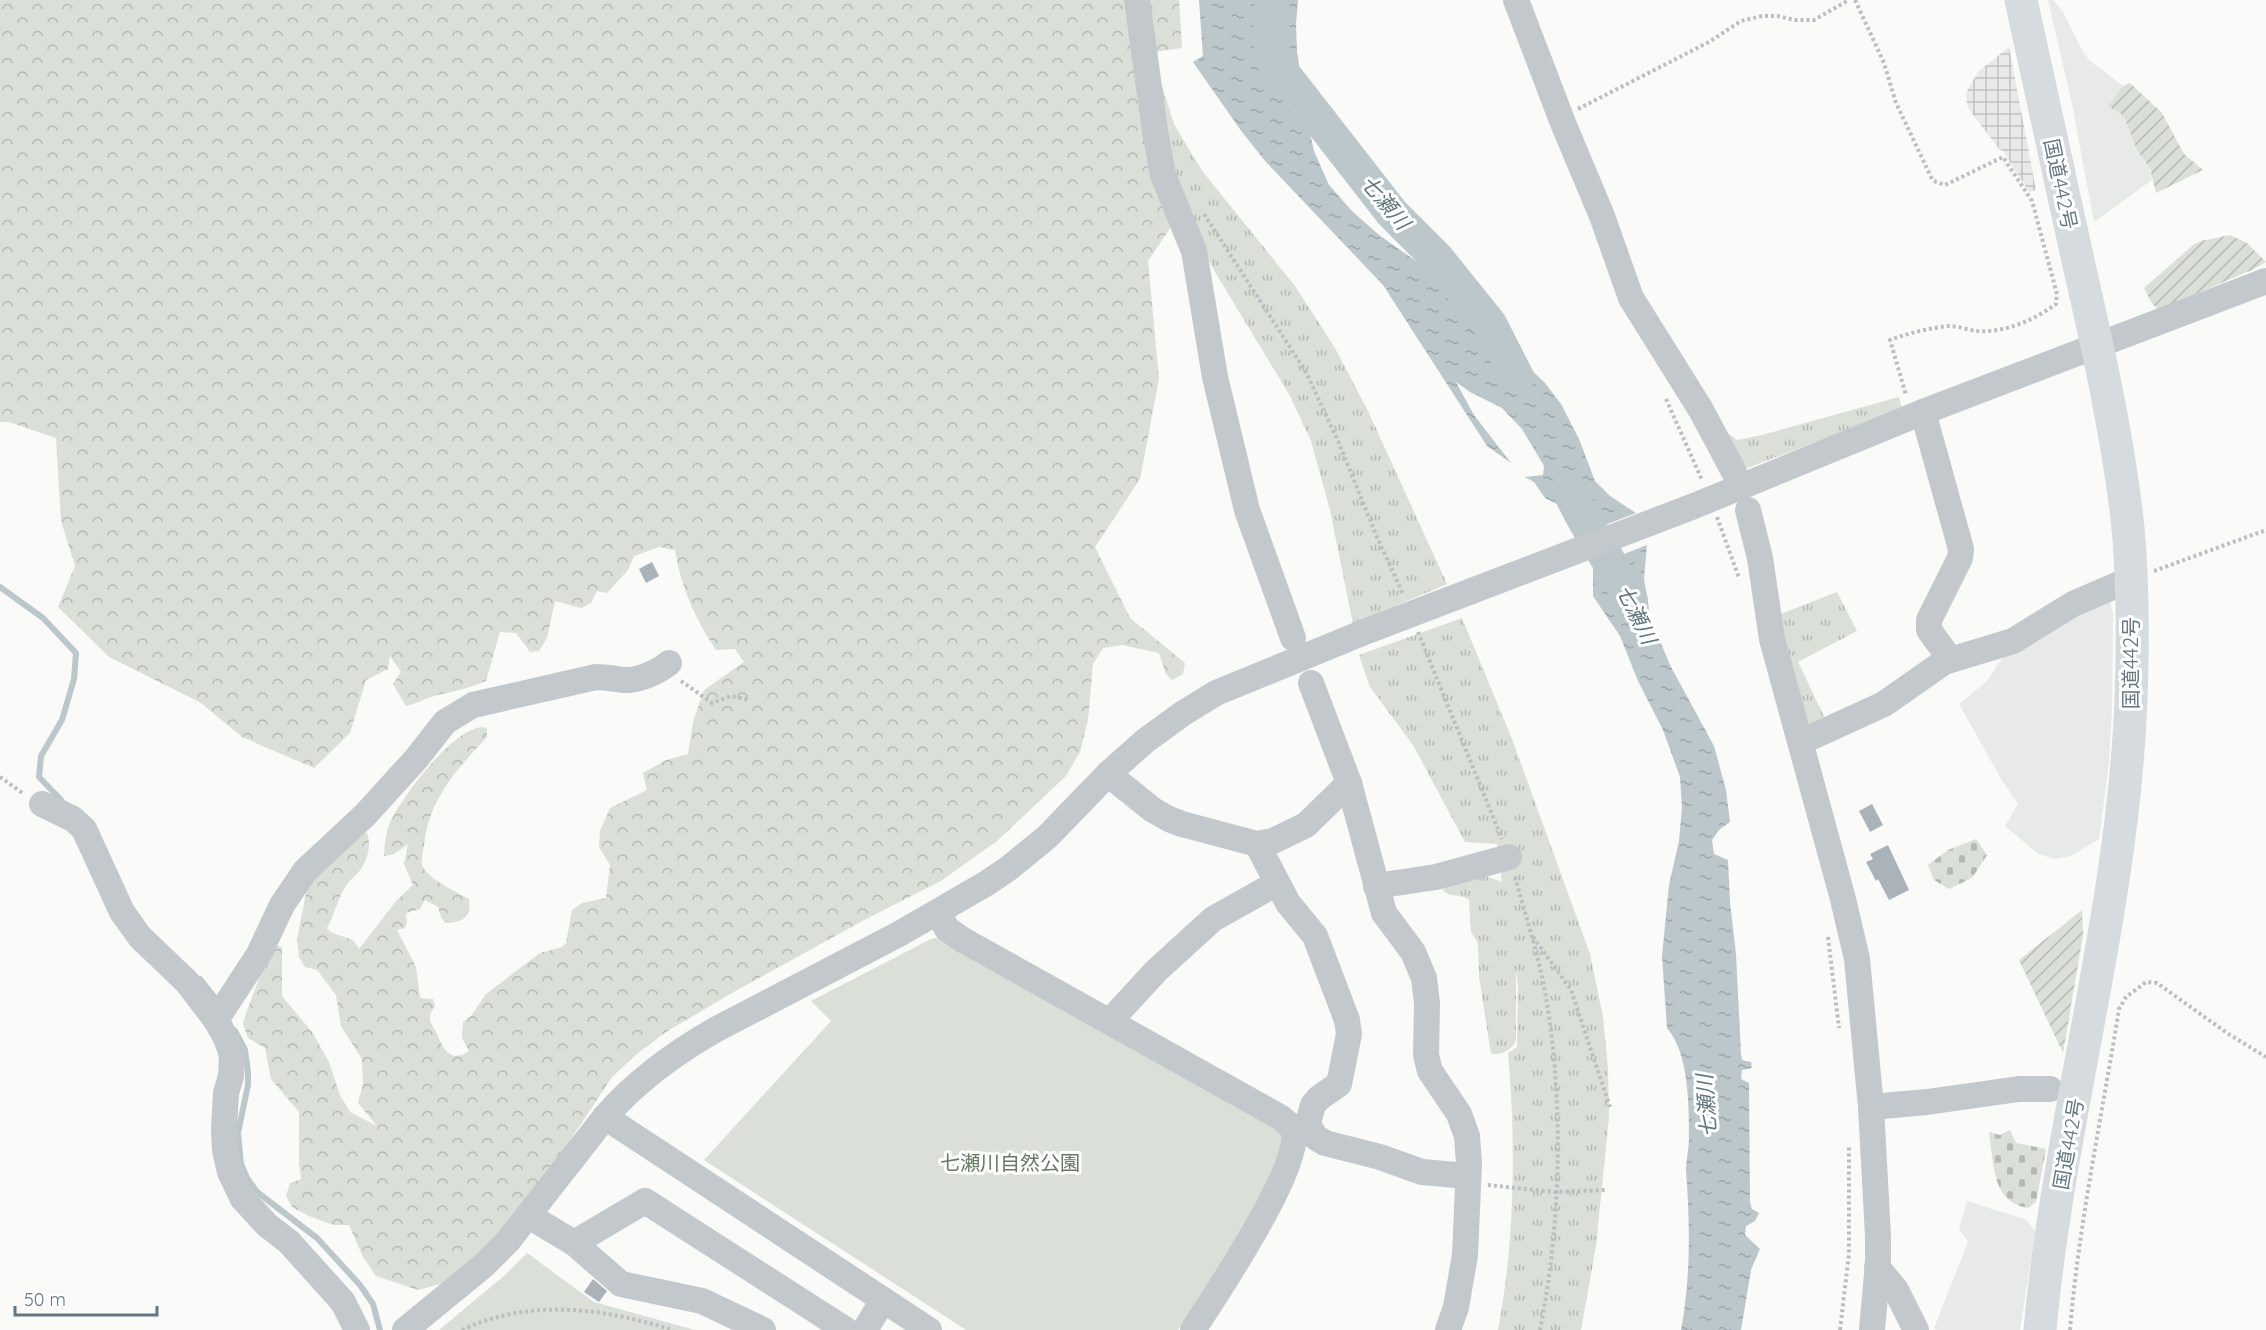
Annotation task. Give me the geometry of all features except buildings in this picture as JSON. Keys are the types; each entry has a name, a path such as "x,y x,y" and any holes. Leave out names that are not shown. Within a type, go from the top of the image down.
{"highway":[{"name":"国道442号","path":"2021,0 2097,347 2125,508 2131,579 2131,704 2118,847 2051,1242 2040,1330"}],"street":[{"path":"1137,0 1163,175 1184,221 1194,251 1215,377 1246,510 1293,638"},
{"path":"1516,0 1563,123 1602,216 1631,298 1701,410 1734,472"},
{"path":"405,1330 496,1254 529,1216 604,1117 651,1071 688,1046 938,912 987,883 1031,851 1069,816 1108,774 1163,727 1216,693 1916,408 2097,347 2266,281"},
{"path":"1916,408 1961,549 1960,558 1929,620 1929,630 1950,659"},
{"path":"1748,510 1759,550 1772,639 1802,742 1857,959 1871,1107 1877,1267 1872,1330"},
{"path":"1802,742 1884,704 1950,659 2006,645 2073,604 2131,579"},
{"path":"216,1020 259,954 282,905 305,871 365,815 416,759 445,722 459,711 486,701 596,677 611,676 627,680 659,671 666,666"},
{"path":"1311,683 1349,783 1386,917 1409,946 1424,978 1427,994 1428,1063 1434,1080 1455,1109 1465,1128 1469,1154 1464,1266 1456,1307 1448,1330"},
{"path":"1108,774 1153,810 1169,819 1257,844 1273,842 1306,825 1349,783"},
{"path":"42,804 73,819 84,829 122,912 140,937 187,982 216,1020 232,1054 231,1076 226,1093 224,1129 230,1172 243,1199 267,1225 290,1242 343,1302 357,1330"},
{"path":"1193,1330 1266,1210 1300,1126 1318,1098 1339,1084 1349,1026 1315,936 1307,924 1294,913 1257,844"},
{"path":"1376,886 1436,877 1509,857"},
{"path":"1110,1021 1156,971 1214,919 1277,883"},
{"path":"938,912 947,929 963,940 1300,1126 1325,1143 1380,1157 1422,1172 1468,1176"},
{"path":"1871,1107 1916,1104 2019,1089 2050,1089"},
{"path":"604,1117 929,1330"},
{"path":"574,1243 645,1201 846,1330"},
{"path":"529,1216 574,1243 621,1284 702,1301 764,1330"},
{"path":"1877,1267 1891,1282 1912,1321 1928,1330"},
{"path":"865,1330 883,1300"}],"path":[{"path":"1574,112 1709,42 1741,21 1762,16 1814,20 1848,0"},
{"path":"1855,0 1884,63 1896,103 1932,179 1946,185 2003,157 2032,201 2057,294 2056,304 2049,309 2010,327 1978,331 1953,326 1910,333 1890,340 1916,408"},
{"path":"1201,210 1232,254 1306,372 1334,432 1377,537 1417,612 1455,725 1495,816 1509,857 1531,934 1545,997 1557,1096 1558,1140 1550,1269 1540,1330"},
{"path":"1664,394 1699,495"},
{"path":"1717,516 1742,586"},
{"path":"2131,579 2266,530"},
{"path":"666,666 712,703 731,696 750,700"},
{"path":"0,777 16,790 42,804"},
{"path":"1827,931 1840,1036"},
{"path":"1531,934 1571,990 1610,1107"},
{"path":"2070,1330 2078,1257 2097,1137 2120,1009 2126,997 2146,982 2157,983 2227,1033 2266,1057"},
{"path":"1840,1330 1847,1283 1850,1224 1849,1136"},
{"path":"1508,1188 1555,1192 1607,1190"},
{"path":"462,1330 501,1315 527,1310 557,1309 609,1314 673,1330"}],"shaded area":[{"path":"2048,0 2053,0 2063,12 2090,61 2123,86 2108,106 2121,114 2137,150 2150,168 2152,180 2094,222 2072,104"},
{"path":"2009,47 2036,190 2029,192 2003,151 1999,149 1968,108 1966,98 1967,91 1978,72"},
{"path":"2109,594 2113,614 2112,711 2109,763 2099,839 2071,856 2054,859 2037,853 2005,826 2018,804 1959,704 1987,681 2002,658"},
{"path":"1967,1201 2027,1220 2035,1232 2020,1330 1936,1330 1934,1328 1968,1242 1959,1229"}],"green space":[{"path":"0,0 1179,0 1182,48 1147,53 1181,212 1148,261 1159,379 1140,479 1095,547 1130,618 1185,663 1183,674 1172,680 1166,674 1159,653 1122,645 1103,648 1093,664 1088,720 1080,752 1066,776 998,840 941,881 866,919 732,993 666,1032 637,1054 612,1077 532,1198 493,1243 444,1283 418,1290 376,1276 363,1257 349,1225 333,1225 309,1216 293,1208 286,1196 290,1183 301,1179 299,1112 271,1079 265,1048 248,1038 243,1024 267,958 275,945 282,947 282,996 312,1032 329,1062 340,1095 350,1112 377,1126 358,1103 363,1083 362,1059 341,1026 336,995 317,970 305,967 299,957 297,939 307,888 363,832 367,833 369,849 366,860 361,870 344,889 327,928 330,932 353,940 359,949 397,900 413,885 404,864 408,844 394,854 384,856 389,825 404,798 446,748 475,728 487,728 487,737 455,773 438,800 431,814 422,857 424,869 429,874 469,899 469,911 464,918 456,922 445,923 438,907 425,900 420,909 406,913 405,928 397,930 416,967 420,998 433,999 435,1006 430,1015 431,1024 448,1053 462,1055 469,1051 462,1038 463,1022 471,1016 486,994 540,953 562,947 566,943 572,910 582,903 606,898 610,865 599,847 600,831 610,808 647,790 643,773 666,760 688,754 693,722 704,690 744,662 735,649 716,650 690,602 675,550 659,547 634,556 628,570 607,593 597,591 591,603 581,608 555,601 547,638 539,651 530,652 516,633 500,632 486,681 479,684 406,706 393,684 401,672 390,656 388,669 366,680 350,733 314,768 242,737 201,703 109,657 58,607 75,566 61,521 56,438 9,422 0,422"},
{"path":"1147,54 1162,86 1174,124 1203,172 1295,286 1335,348 1368,411 1447,584 1353,624 1330,510 1311,441 1289,394 1215,272 1181,204"},
{"path":"2130,83 2162,113 2184,154 2203,170 2156,193 2150,168 2137,150 2126,122 2121,114 2108,106 2123,86"},
{"path":"2230,235 2247,243 2266,262 2158,310 2144,288 2193,245"},
{"path":"1899,397 1902,409 1745,469 1721,428 1737,440"},
{"path":"1837,592 1857,631 1798,662 1829,727 1806,731 1773,617"},
{"path":"1462,618 1512,739 1590,954 1603,1017 1608,1069 1609,1117 1596,1246 1581,1330 1498,1330 1511,1227 1513,1157 1508,1053 1517,1047 1516,968 1516,1040 1506,1052 1491,1054 1479,977 1478,943 1471,932 1469,900 1447,894 1442,888 1485,876 1502,882 1497,844 1465,842 1413,745 1370,687 1359,655"},
{"path":"1976,839 1987,855 1972,878 1949,889 1934,880 1928,865 1948,850"},
{"path":"2082,910 2083,935 2063,1053 2019,960"},
{"name":"七瀬川自然公園","path":"942,937 1279,1124 1285,1138 1250,1223 1178,1330 966,1330 704,1160 831,1021 811,1001 931,939"},
{"path":"2010,1130 2016,1143 2046,1149 2036,1202 2028,1208 2007,1198 1996,1179 1989,1132 2000,1135"},
{"path":"527,1253 594,1302 695,1330 439,1330 505,1275"}],"water":[{"path":"1199,0 1298,0 1297,51 1307,120 1314,151 1329,185 1352,211 1379,235 1423,266 1545,383 1561,404 1579,439 1595,481 1610,496 1636,513 1584,533 1572,518 1557,504 1545,498 1534,482 1525,477 1543,475 1544,466 1522,429 1502,408 1470,392 1456,382 1474,415 1511,463 1487,446 1383,285 1266,162 1193,62 1203,56"},
{"path":"1647,545 1644,579 1651,620 1671,667 1714,746 1726,790 1730,822 1719,830 1712,840 1714,854 1728,860 1741,1054 1742,1060 1751,1062 1752,1068 1742,1070 1741,1079 1749,1083 1750,1202 1752,1209 1759,1213 1755,1221 1746,1226 1745,1235 1760,1249 1751,1270 1741,1330 1681,1330 1687,1290 1689,1250 1686,1170 1689,1111 1684,1065 1680,1051 1667,1028 1662,956 1669,885 1679,841 1682,807 1680,777 1663,730 1638,681 1620,636 1593,596 1593,566"}],"waterway":[{"name":"七瀬川","path":"1272,0 1270,27 1272,59 1392,213 1437,258 1490,324 1517,377"},
{"name":"七瀬川","path":"1568,488 1582,517 1631,601"},
{"path":"0,587 43,618 76,653 74,679 62,720 41,756 39,777 62,801"},
{"path":"200,979 220,1004"},
{"path":"235,1031 245,1050 248,1072 248,1085 238,1133 241,1164 247,1178 257,1192 317,1238 360,1285 373,1304 380,1330"}]}
